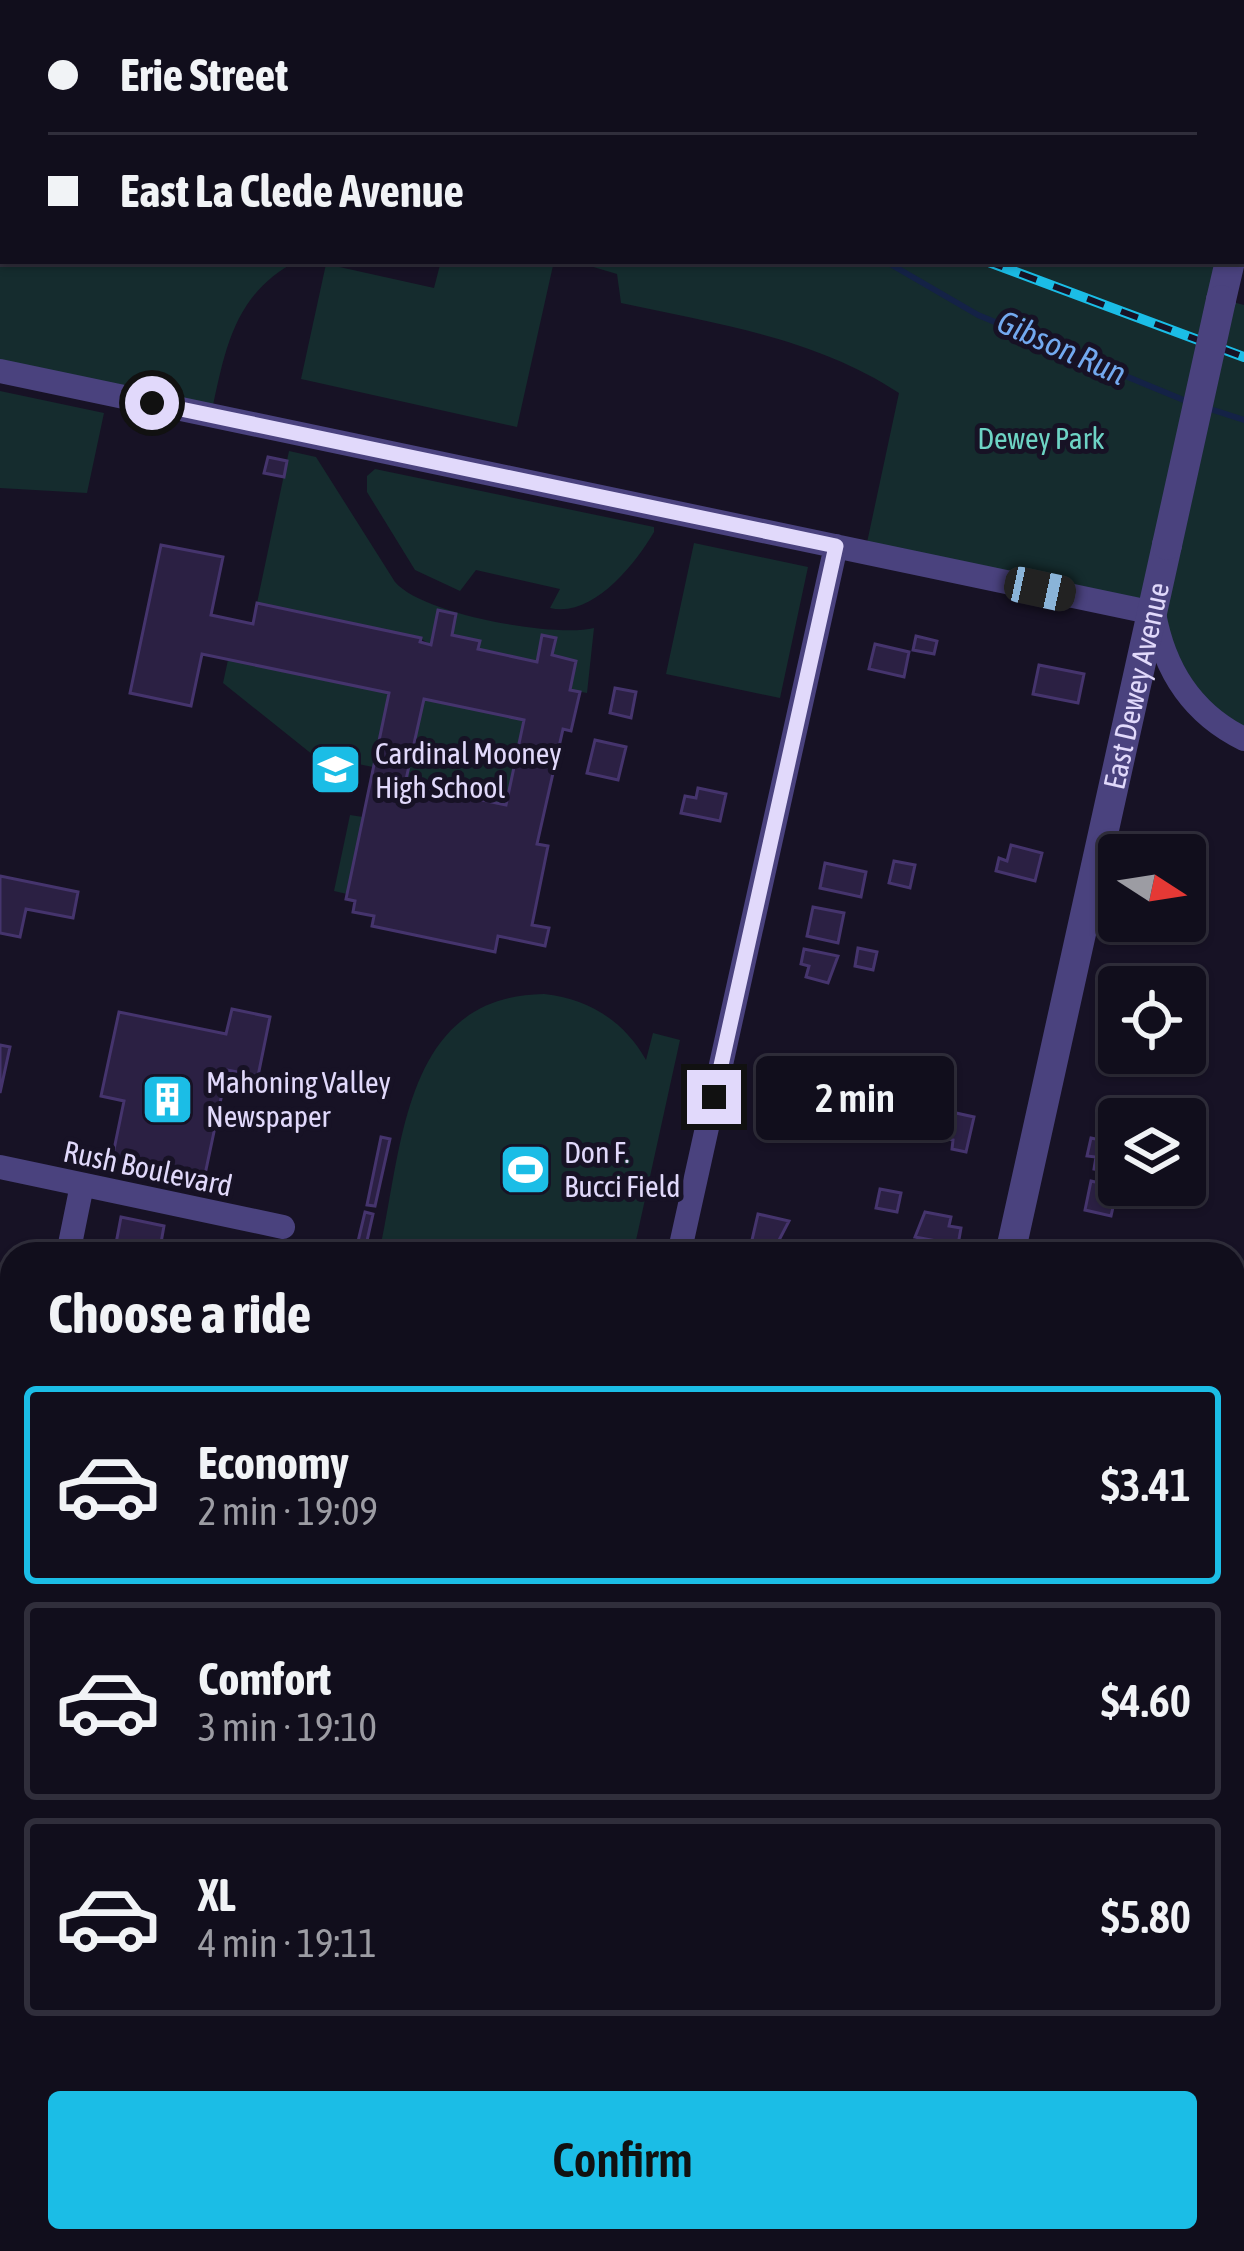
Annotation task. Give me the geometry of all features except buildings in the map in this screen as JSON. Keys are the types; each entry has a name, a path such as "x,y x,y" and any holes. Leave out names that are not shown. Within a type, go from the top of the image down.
{"street":[{"name":"East Dewey Avenue","path":"1013,1242 1229,264"},
{"path":"0,371 1154,613 1164,658 1184,691 1214,721 1244,739"},
{"path":"682,1242 836,546"},
{"name":"Rush Boulevard","path":"0,1167 284,1227"},
{"path":"70,1242 82,1184"}],"green space":[{"path":"0,264 292,264 245,307 227,347 211,415 0,371"},
{"path":"326,264 434,288 440,264 553,264 517,427 301,379"},
{"name":"Dewey Park","path":"583,264 1229,264 1221,299 1244,305 1244,739 1215,721 1154,613 865,552 899,393 800,346 621,303 617,274"},
{"path":"0,391 104,413 87,493 0,488"},
{"path":"289,451 316,457 395,582 410,594 490,621 550,630 594,628 587,693 570,690 576,661 552,655 556,639 542,636 537,662 478,649 479,641 452,635 455,613 438,611 431,645 420,638 257,603"},
{"path":"375,469 654,527 654,532 610,587 581,605 550,608 560,589 476,570 460,591 415,570 367,492 367,476"},
{"path":"694,543 808,567 780,698 666,674"},
{"path":"228,660 389,693 373,767 313,755 223,683"},
{"path":"424,699 524,720 506,805 405,784"},
{"path":"350,815 363,817 347,894 334,891"},
{"path":"544,994 576,1001 616,1023 646,1060 653,1033 680,1040 636,1242 381,1242 417,1085 436,1049 462,1021 497,1001"}],"waterway":[{"name":"Gibson Run","path":"890,264 978,315 1186,401"},
{"name":"Gibson Run","path":"1210,409 1244,420"}],"railway":[{"path":"994,264 1244,357"}],"place":[{"name":"Cardinal Mooney High School","path":"336,770"},
{"name":"Mahoning Valley Newspaper","path":"167,1099"},
{"name":"Don F. Bucci Field","path":"525,1169"}],"route":[{"path":"152,403 836,546 714,1097"}]}
